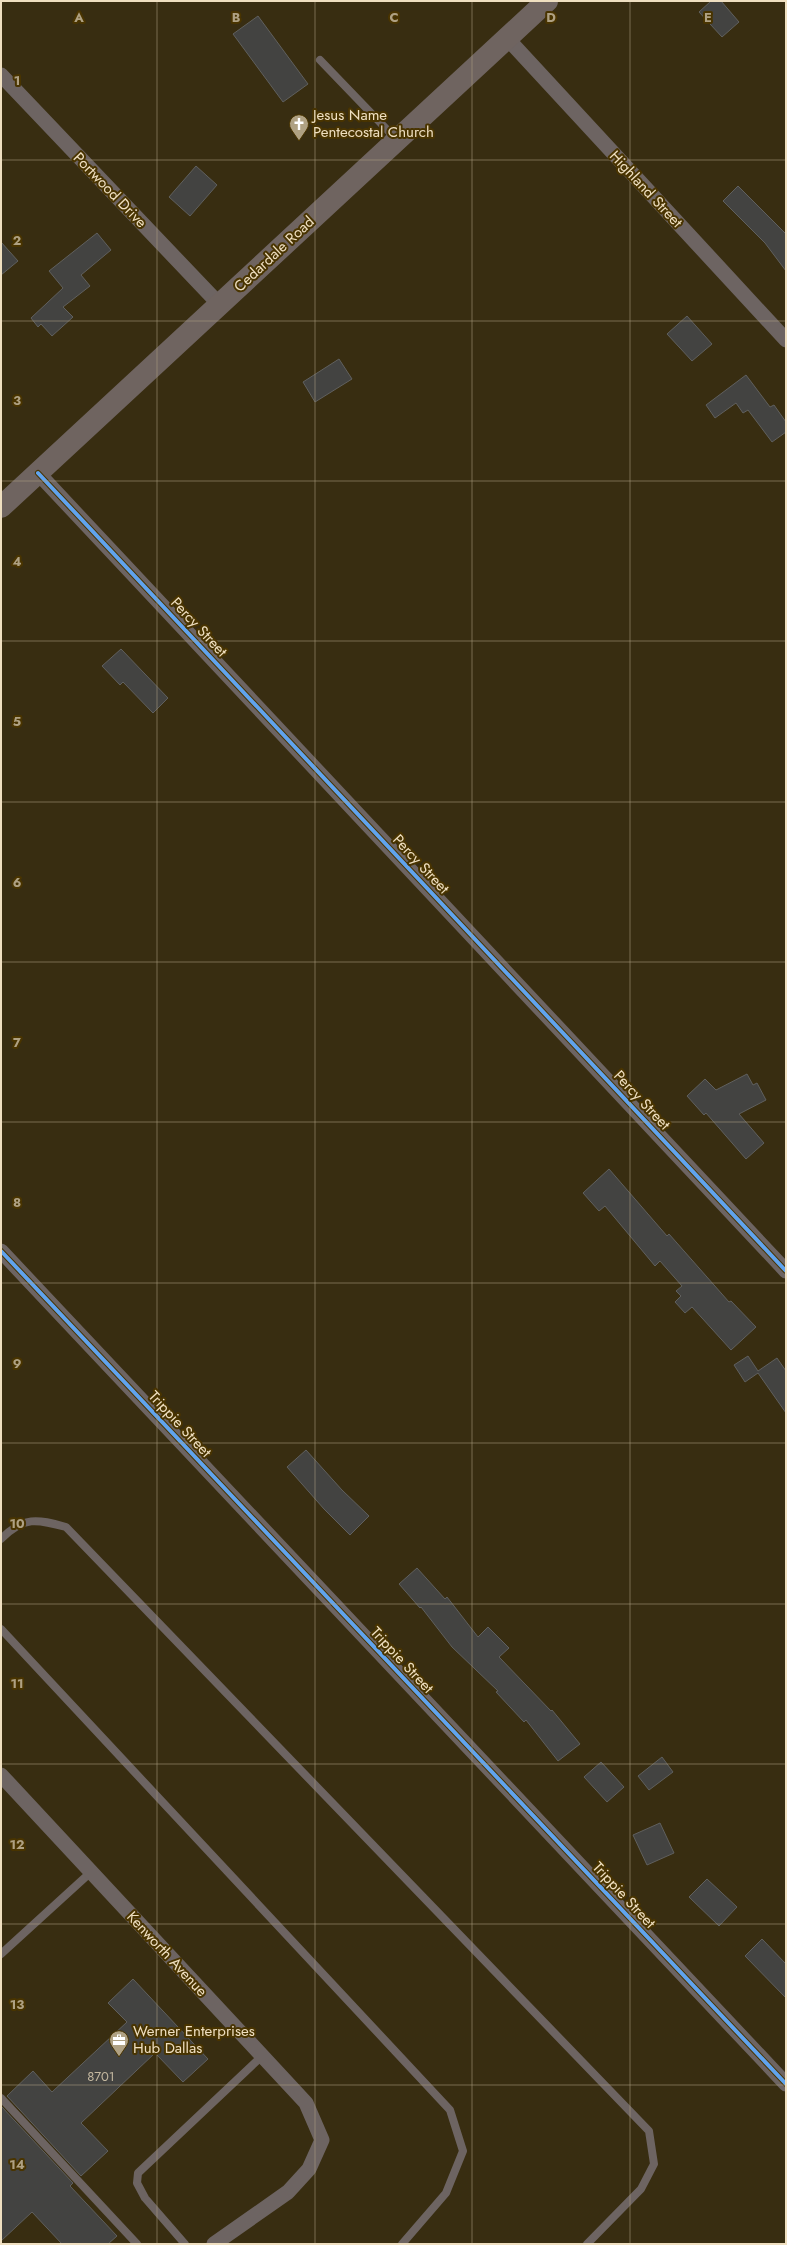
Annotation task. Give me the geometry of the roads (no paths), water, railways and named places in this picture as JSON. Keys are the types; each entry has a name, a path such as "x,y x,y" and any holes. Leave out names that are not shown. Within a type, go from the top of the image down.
{"street":[{"name":"Cedardale Road","path":"1,507 547,1"},
{"name":"Highland Street","path":"506,38 786,340"},
{"name":"Portwood Drive","path":"1,75 219,304"},
{"name":"Percy Street","path":"38,473 786,1271"},
{"name":"Trippie Street","path":"1,1251 786,2084"},
{"name":"Kenworth Avenue","path":"1,1775 306,2103 322,2140 309,2169 288,2192 214,2244"}],"lane":[{"path":"320,60 397,139"},
{"path":"1,1539 12,1528 38,1520 66,1527 649,2131 654,2164 641,2189 587,2244"},
{"path":"1,1629 450,2110 463,2151 446,2193 402,2244"},
{"path":"1,1954 91,1872"},
{"path":"185,2244 145,2198 136,2183 138,2173 262,2056"},
{"path":"1,2098 137,2244"}],"place":[{"name":"Jesus Name Pentecostal Church","path":"299,141"},
{"name":"Werner Enterprises Hub Dallas","path":"119,2057"}]}
